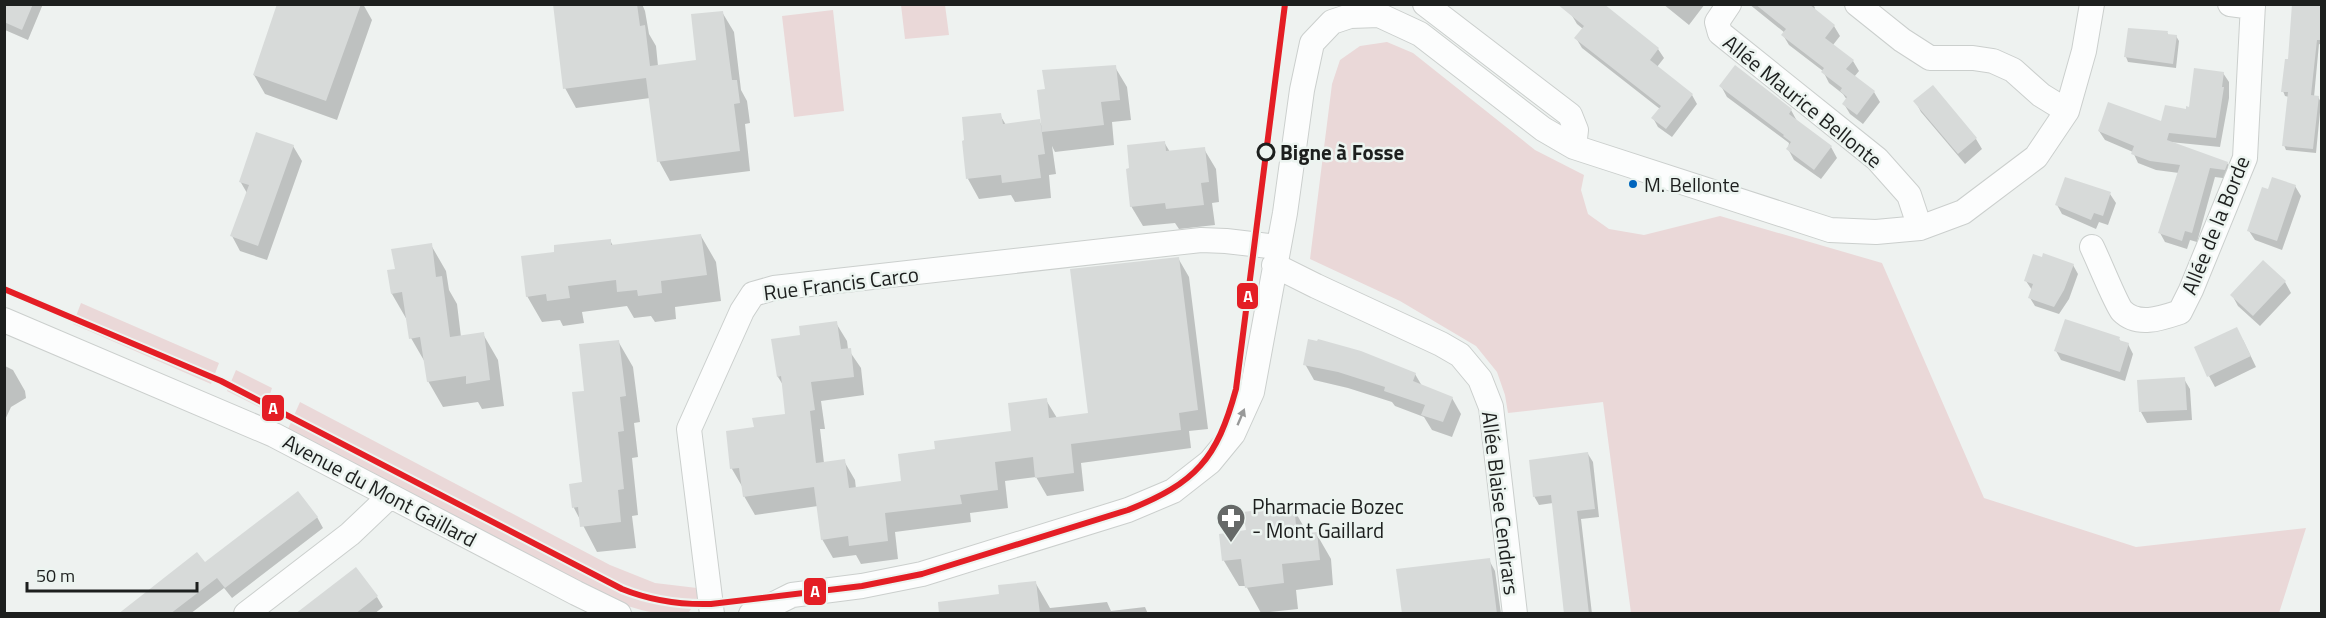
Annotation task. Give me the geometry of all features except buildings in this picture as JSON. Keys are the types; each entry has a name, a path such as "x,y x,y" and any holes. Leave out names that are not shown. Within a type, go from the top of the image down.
{"street":[{"path":"1425,4 1570,115 1576,130 1574,147"},
{"name":"Allée Maurice Bellonte","path":"1729,4 1717,22 1720,33 1877,159 1909,195 1920,228"},
{"path":"1857,4 1902,40 1930,58 1973,58 1993,61 2013,70 2041,95 2067,111"},
{"path":"756,613 792,595 862,586 922,574 1128,510 1173,490 1210,462 1233,434 1252,392 1285,213 1302,90 1312,43 1332,22 1350,16 1379,15 1420,34 1543,129 1574,147 1830,230 1876,232 1920,228 1963,213 2036,158 2067,111 2084,51 2092,4"},
{"name":"Allée de la Borde","path":"2092,247 2122,311 2140,320 2160,319 2180,312 2245,158 2246,5"},
{"name":"Rue Francis Carco","path":"712,614 689,429 742,311 753,294 774,288 1201,240 1226,241 1276,256"},
{"name":"Allée Blaise Cendrars","path":"1276,256 1316,286 1460,355 1480,379 1491,413 1515,614"},
{"name":"Avenue du Mont Gaillard","path":"4,320 269,433 619,614"},
{"path":"246,614 350,534 390,496"}],"shaded area":[{"path":"901,5 945,5 949,35 905,39"},
{"path":"833,10 844,111 794,117 782,16"},
{"path":"1387,42 1413,53 1535,150 1584,175 1581,190 1588,214 1609,229 1644,235 1720,216 1882,263 1984,498 2136,547 2306,528 2279,613 1631,613 1603,402 1508,413 1497,372 1476,346 1400,301 1310,259 1332,84 1340,60 1360,46"},
{"path":"81,303 219,363 211,384 73,324"},
{"path":"236,370 272,388 265,410 227,391"},
{"path":"300,402 610,565 655,583 697,588 697,600 689,612 670,614 633,608 615,601 288,429"}],"transit line":[{"name":"A","path":"4,289 221,381 622,589 644,597 677,603 711,604 862,586 922,574 1128,510 1171,490 1200,466 1211,451 1221,434 1236,389 1285,4"}],"place":[{"name":"Bigne à Fosse","path":"1266,152"},
{"name":"M. Bellonte","path":"1633,184"},
{"name":"Pharmacie Bozec - Mont Gaillard","path":"1231,544"}]}
